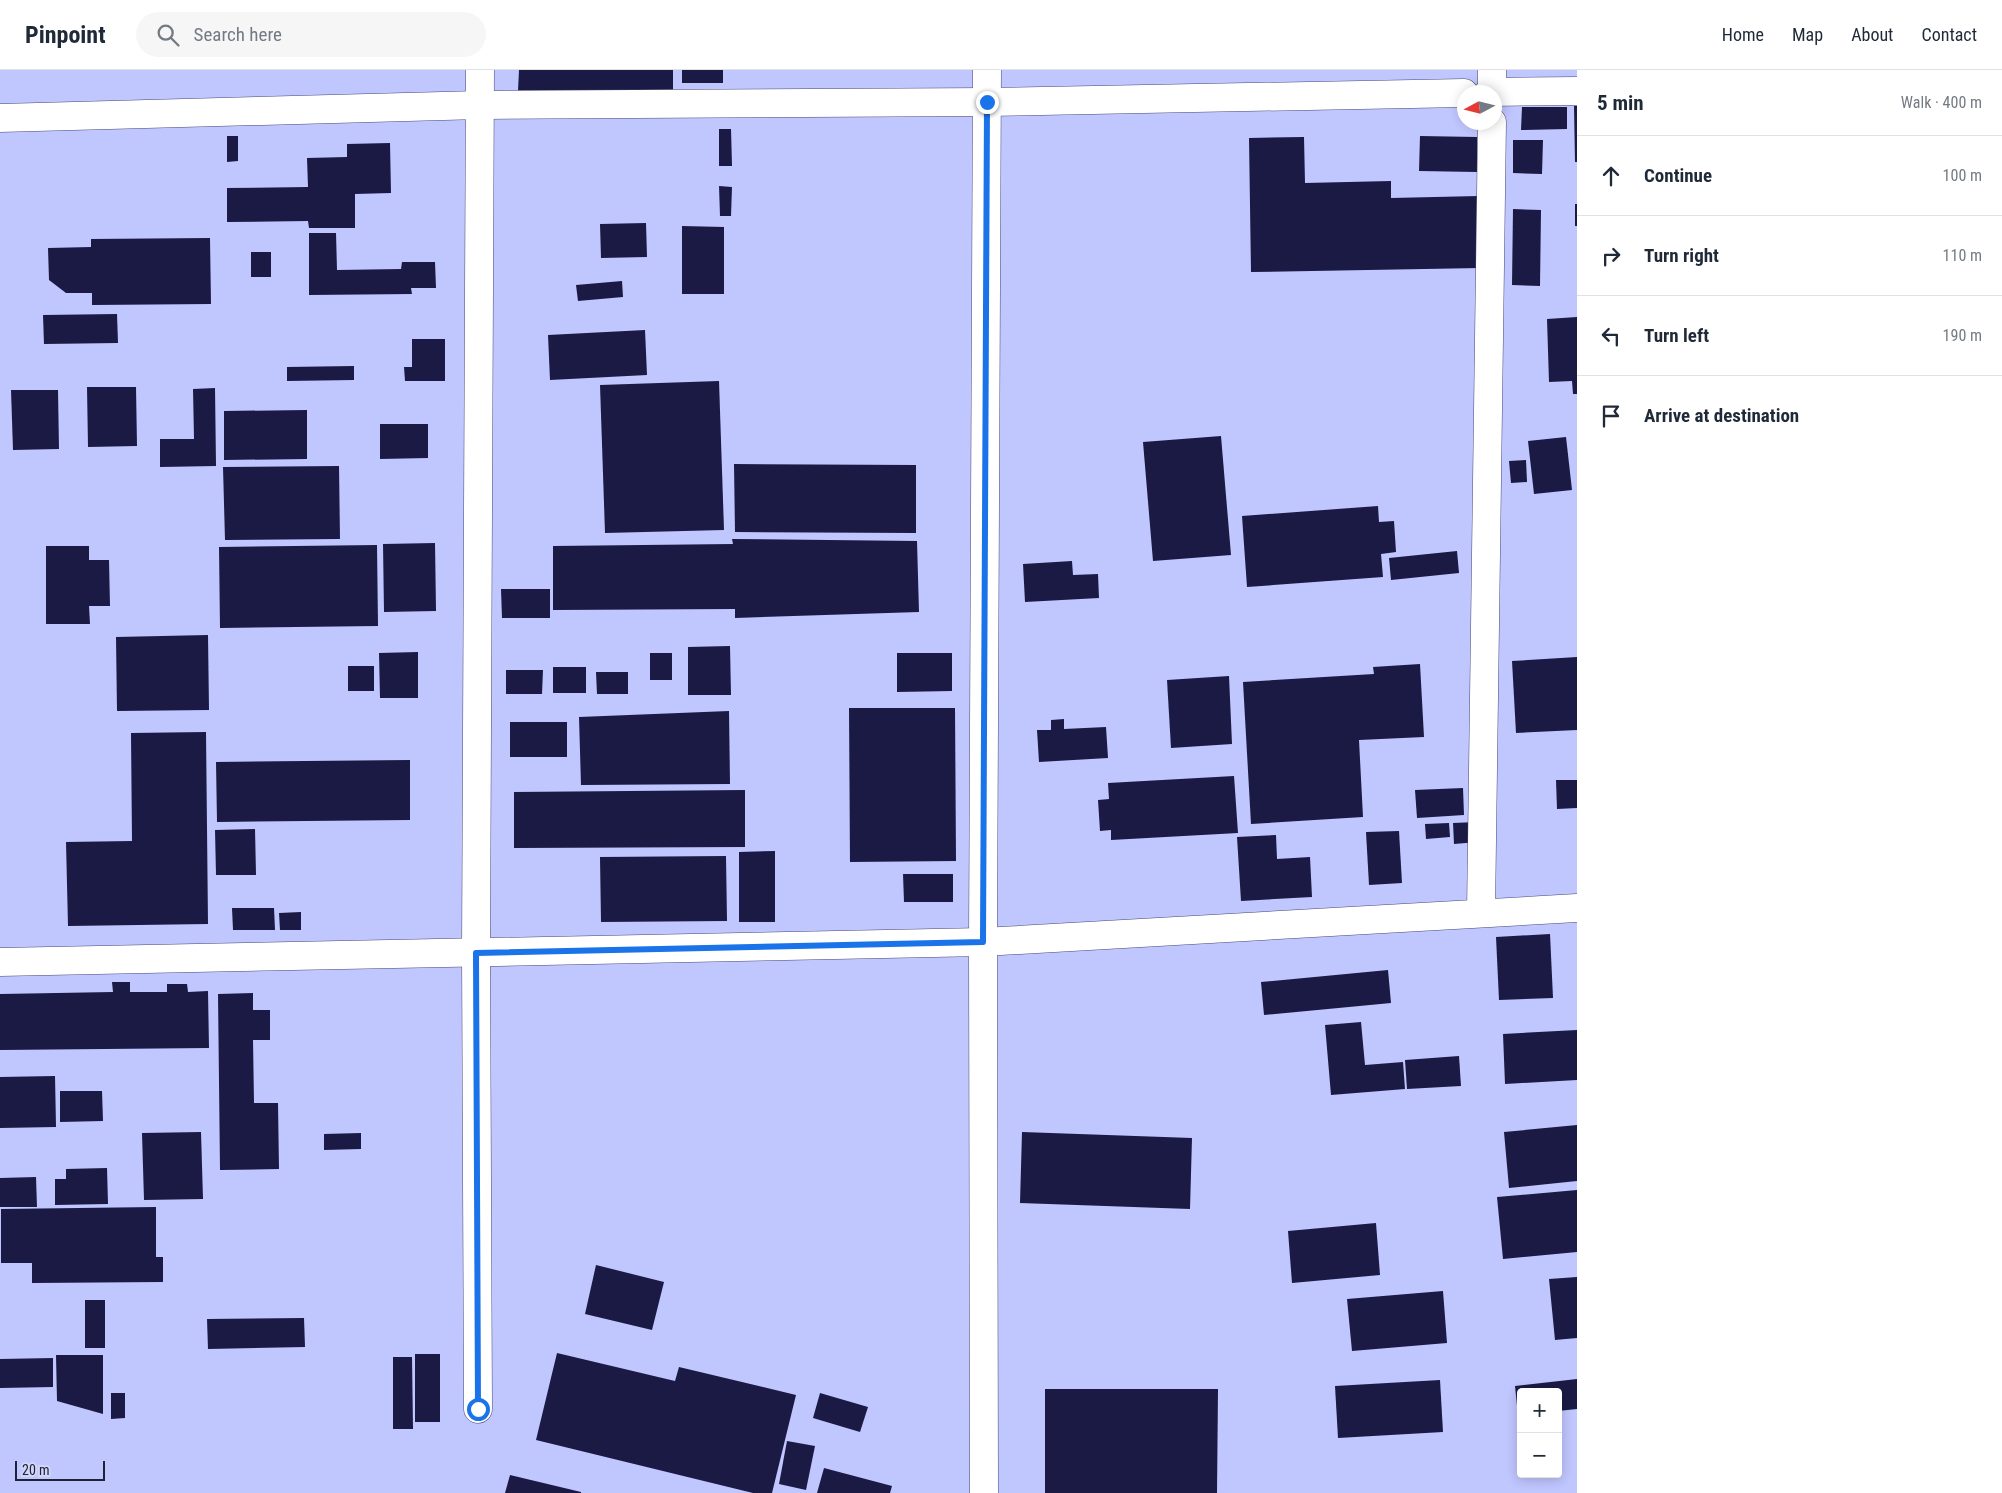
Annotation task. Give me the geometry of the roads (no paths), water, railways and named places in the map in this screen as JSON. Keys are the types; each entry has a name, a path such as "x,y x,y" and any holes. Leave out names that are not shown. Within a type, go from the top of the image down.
{"street":[{"path":"478,1409 476,953 480,70"},
{"path":"984,1493 983,942 987,70"},
{"path":"1491,85 1492,70"},
{"path":"1502,92 1577,91"},
{"path":"0,118 480,105 987,102 1457,93"},
{"path":"1481,913 1492,130"},
{"path":"0,962 983,942 1577,908"}]}
